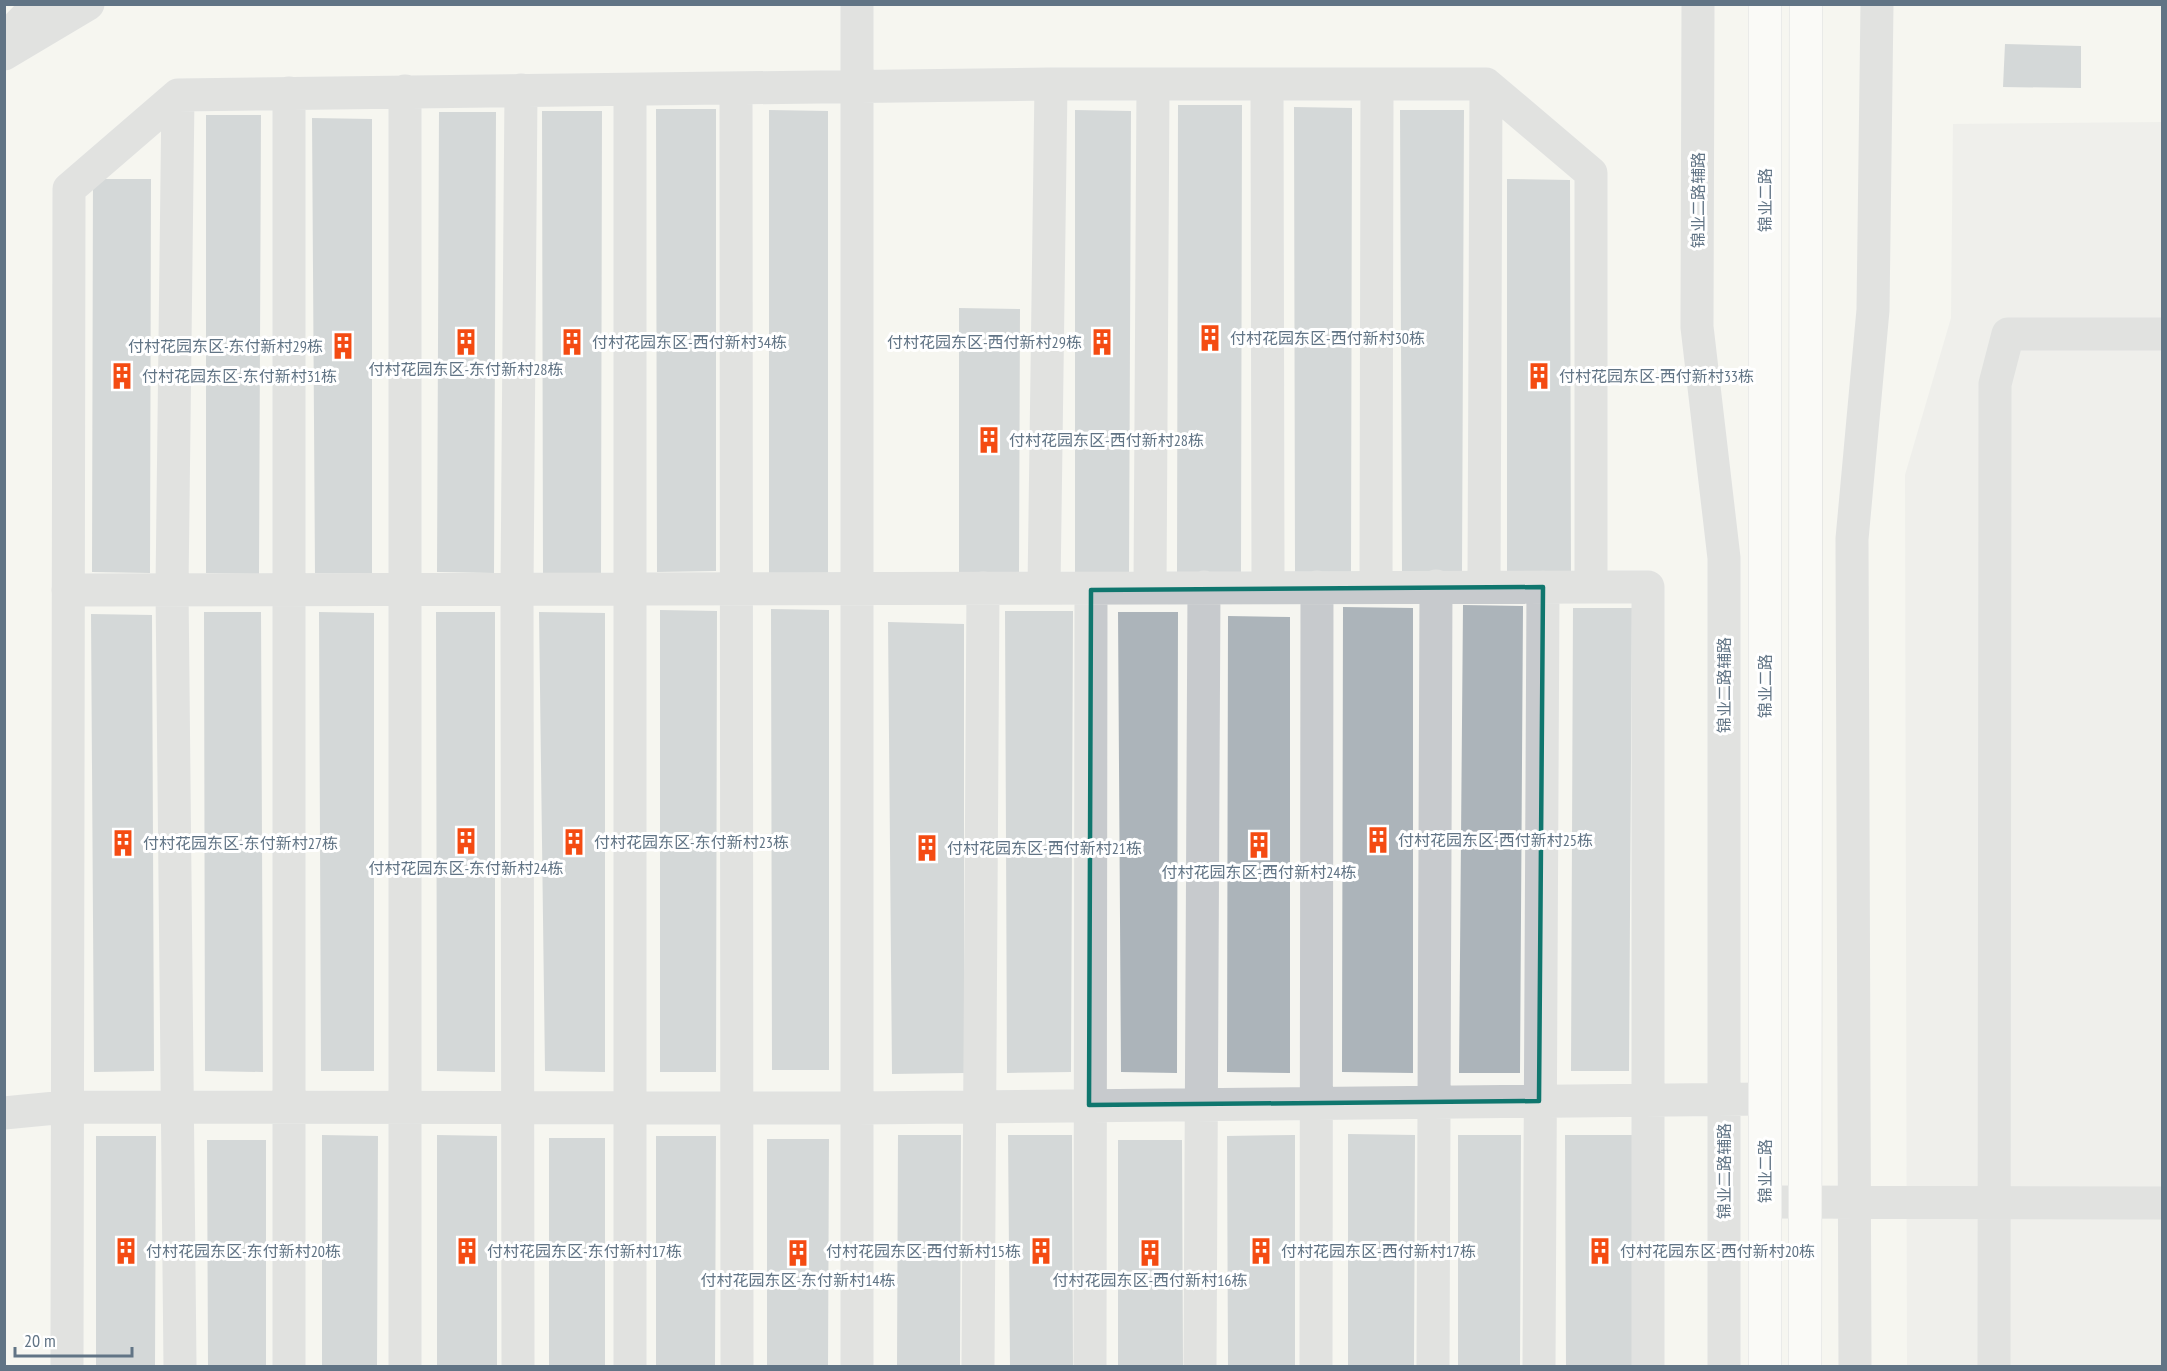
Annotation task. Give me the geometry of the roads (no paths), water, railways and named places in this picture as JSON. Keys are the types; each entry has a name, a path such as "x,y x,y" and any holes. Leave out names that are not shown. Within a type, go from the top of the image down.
{"main road":[{"name":"锦业二路","path":"1765,4 1765,1366"},
{"path":"1805,1366 1806,4"}],"street":[{"path":"4,40 39,4"},
{"path":"4,54 88,4"},
{"path":"857,4 857,1366"},
{"name":"锦业二路辅路","path":"1698,4 1697,327 1725,558 1724,1366"},
{"path":"1855,1366 1852,539 1873,310 1877,4"},
{"path":"1044,588 1051,84"},
{"path":"67,1366 69,189 178,96 405,91 1051,84 1377,86 1486,84 1591,173 1591,587"},
{"path":"1484,585 1486,84"},
{"path":"1150,588 1153,85"},
{"path":"1267,85 1268,586"},
{"path":"1376,587 1377,86"},
{"path":"736,88 737,1366"},
{"path":"518,1366 517,589 521,90"},
{"path":"630,90 630,1366"},
{"path":"405,91 405,1366"},
{"path":"289,93 289,1366"},
{"path":"178,96 172,588 180,1366"},
{"path":"1994,1366 1995,384 2008,334 2163,334"},
{"path":"68,590 172,588 629,590 736,587 1091,590 1484,585 1648,587 1648,1366"},
{"path":"1433,1366 1436,586"},
{"path":"1200,1366 1204,587"},
{"path":"1317,587 1315,1102 1317,1366"},
{"path":"1539,1366 1543,587"},
{"path":"978,1366 982,588"},
{"path":"1090,1366 1091,590"},
{"path":"4,1113 66,1107 857,1108 1765,1099"},
{"path":"1765,1202 2163,1203"}],"place":[{"name":"付村花园东区-西付新村30栋","path":"1210,338"},
{"name":"付村花园东区-东付新村28栋","path":"466,342"},
{"name":"付村花园东区-西付新村34栋","path":"572,342"},
{"name":"付村花园东区-西付新村29栋","path":"1102,342"},
{"name":"付村花园东区-东付新村29栋","path":"343,346"},
{"name":"付村花园东区-东付新村31栋","path":"122,376"},
{"name":"付村花园东区-西付新村33栋","path":"1539,376"},
{"name":"付村花园东区-西付新村28栋","path":"989,440"},
{"name":"付村花园东区-西付新村25栋","path":"1378,840"},
{"name":"付村花园东区-东付新村24栋","path":"466,841"},
{"name":"付村花园东区-东付新村23栋","path":"574,842"},
{"name":"付村花园东区-东付新村27栋","path":"123,843"},
{"name":"付村花园东区-西付新村24栋","path":"1259,845"},
{"name":"付村花园东区-西付新村21栋","path":"927,848"},
{"name":"付村花园东区-东付新村20栋","path":"126,1251"},
{"name":"付村花园东区-东付新村17栋","path":"467,1251"},
{"name":"付村花园东区-西付新村15栋","path":"1041,1251"},
{"name":"付村花园东区-西付新村17栋","path":"1261,1251"},
{"name":"付村花园东区-西付新村20栋","path":"1600,1251"},
{"name":"付村花园东区-东付新村14栋","path":"798,1253"},
{"name":"付村花园东区-西付新村16栋","path":"1150,1253"}]}
